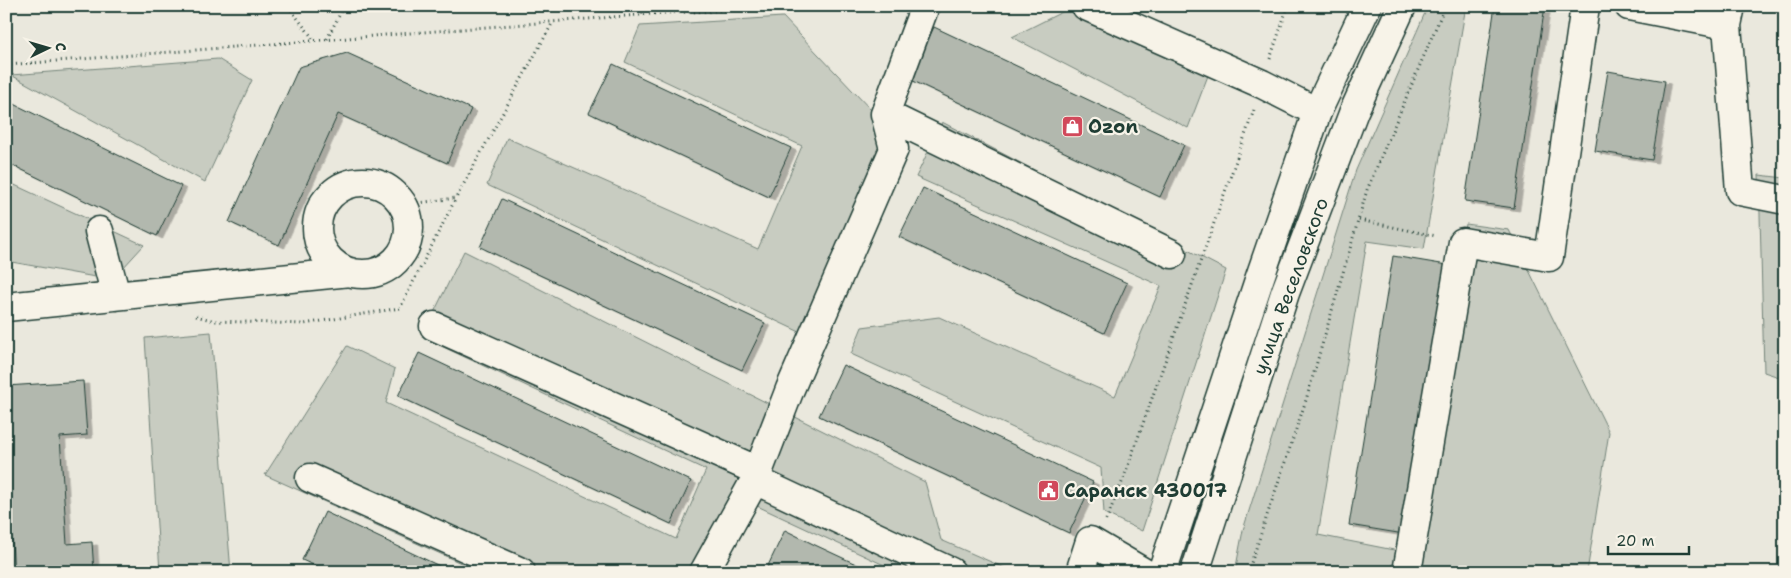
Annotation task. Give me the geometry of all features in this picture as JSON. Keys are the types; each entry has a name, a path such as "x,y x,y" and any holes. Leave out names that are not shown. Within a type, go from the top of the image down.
{"main road":[{"path":"704,572 757,476 790,389 894,149 886,114 926,6"},
{"path":"1086,6 1262,84 1317,112"},
{"name":"улица Веселовского","path":"1162,572 1317,112 1367,6"},
{"name":"улица Веселовского","path":"1195,572 1285,293 1354,111 1402,6"},
{"path":"1407,572 1463,242 1550,257 1585,6"},
{"path":"1628,6 1729,16 1740,191 1785,200"},
{"path":"886,114 1172,254"},
{"path":"6,307 350,272 365,274 380,270 403,250 408,236 408,220 403,205 394,193 381,185 366,182 352,183 338,189 327,199 320,212 317,227 326,255 336,265 350,272"},
{"path":"99,231 116,296"},
{"path":"434,326 757,476 951,572"},
{"path":"310,478 521,572"},
{"path":"1080,572 1090,541 1143,572"}],"path":[{"path":"6,11 8,6"},
{"path":"288,6 315,41"},
{"path":"327,40 344,6"},
{"path":"635,6 642,14"},
{"path":"664,12 667,6"},
{"path":"6,66 664,12 825,6"},
{"path":"1096,544 1123,480 1200,267 1288,6"},
{"path":"1248,572 1306,400 1367,190 1445,6"},
{"path":"403,205 456,198 554,21"},
{"path":"1358,220 1463,242"}],"shaded area":[{"path":"1428,6 1466,6 1424,249 1367,241 1318,535 1414,554 1466,224 1509,230 1609,432 1587,572 1235,572 1243,530 1356,170"},
{"path":"1068,9 1209,73 1188,128 1012,37"},
{"path":"783,17 889,129 802,333 487,185 507,138 758,249 802,146 625,62 640,26"},
{"path":"218,59 252,80 205,182 11,75"},
{"path":"942,122 1226,270 1142,531 1104,513 1101,468 851,354 862,327 939,317 1115,396 1161,286 916,177"},
{"path":"1759,175 1785,178 1785,379 1764,372"},
{"path":"6,181 144,245 112,280 6,261"},
{"path":"464,251 925,482 941,540 1014,572 899,572 755,505 718,572 481,572 265,475 347,346 395,369 386,403 676,539 706,470 422,337"},
{"path":"211,332 231,572 160,572 145,338"}],"building":[{"path":"1495,6 1545,6 1514,208 1465,201"},
{"path":"934,27 1184,145 1160,197 909,79"},
{"path":"347,53 471,109 447,163 338,114 279,245 229,222 299,67"},
{"path":"613,64 791,148 769,197 589,113"},
{"path":"1608,71 1665,81 1652,160 1595,151"},
{"path":"6,100 181,186 157,236 6,162"},
{"path":"923,188 1127,283 1104,333 899,237"},
{"path":"502,199 765,323 742,370 480,247"},
{"path":"1393,256 1447,265 1404,534 1349,525"},
{"path":"419,353 691,481 671,524 398,396"},
{"path":"843,365 1093,482 1069,533 819,416"},
{"path":"83,381 87,435 60,437 67,544 92,542 94,572 14,572 6,451 6,386"},
{"path":"325,512 452,572 329,572 302,560"},
{"path":"785,530 815,545 873,572 765,572"}],"place":[{"name":"Ozon","path":"1072,126"},
{"name":"Саранск 430017","path":"1048,490"}]}
